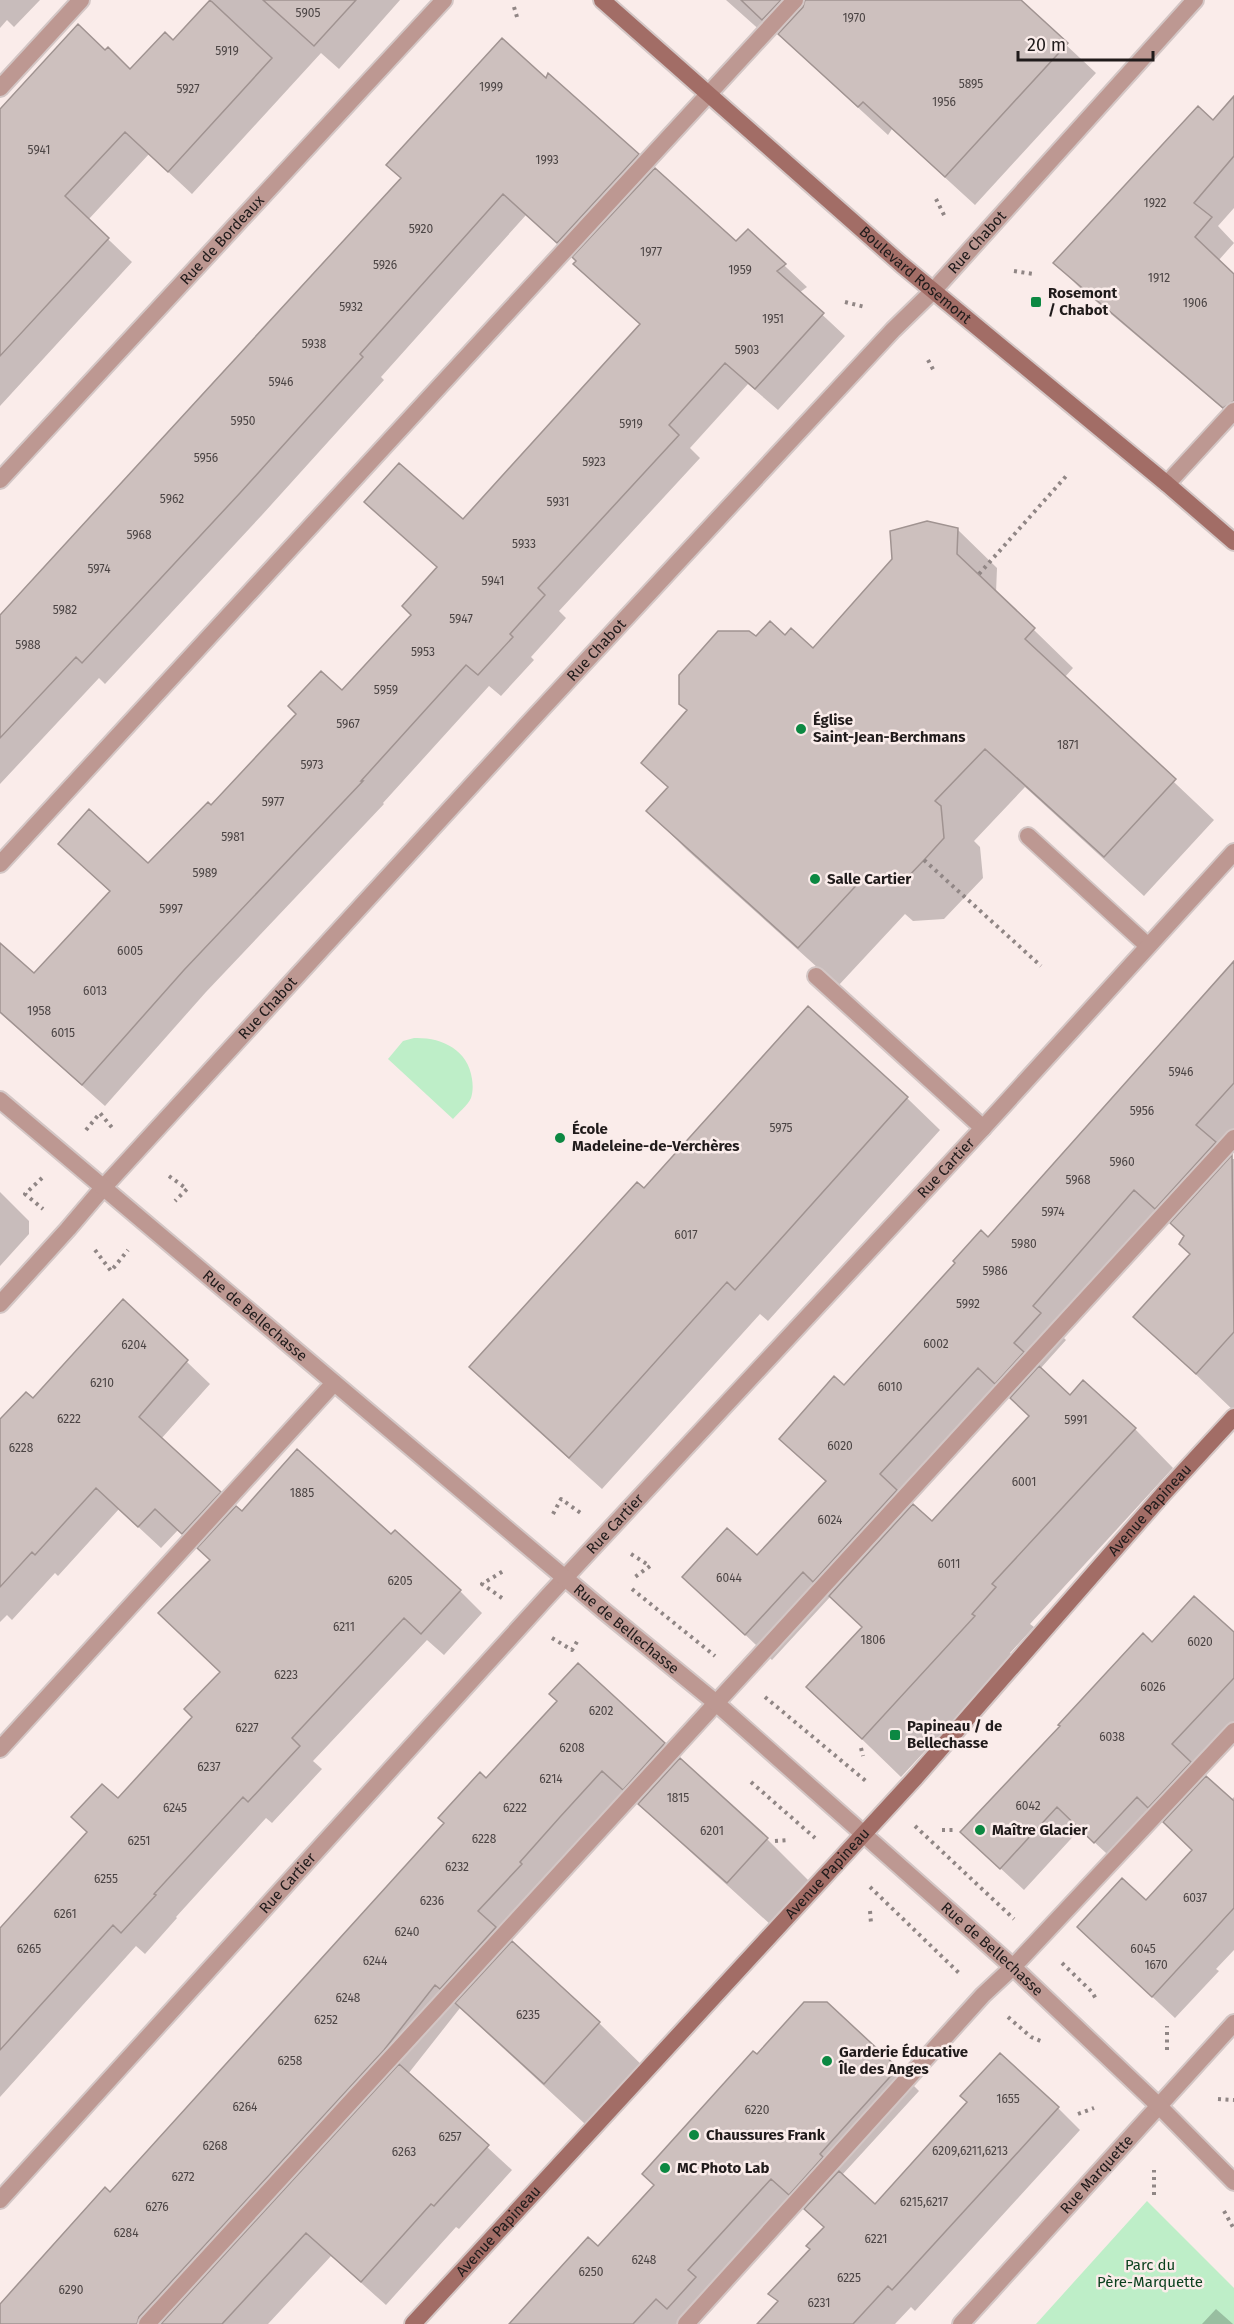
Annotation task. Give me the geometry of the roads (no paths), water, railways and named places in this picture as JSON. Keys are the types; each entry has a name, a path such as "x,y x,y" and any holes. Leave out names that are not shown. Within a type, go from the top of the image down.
{"main road":[{"name":"Boulevard Rosemont","path":"602,0 933,291 1167,483 1234,542"},
{"name":"Avenue Papineau","path":"413,2324 916,1777 1164,1493 1234,1418"}],"street":[{"path":"0,88 81,0"},
{"name":"Rue de Bordeaux","path":"0,480 444,0"},
{"path":"0,864 795,0"},
{"name":"Rue Chabot","path":"0,1304 102,1189 525,727 886,338 933,291 1195,0"},
{"path":"1167,483 1234,411"},
{"path":"1028,836 1148,946"},
{"name":"Rue Cartier","path":"0,2200 565,1577 983,1128 1234,852"},
{"path":"816,976 983,1128"},
{"name":"Rue de Bellechasse","path":"0,1100 102,1189 715,1702 1013,1967 1159,2106 1234,2182"},
{"path":"147,2324 1234,1138"},
{"path":"0,1749 333,1383"},
{"path":"686,2324 982,1995 1013,1967 1234,1731"},
{"name":"Rue Marquette","path":"961,2324 1234,2023"}],"place":[{"name":"Rosemont / Chabot","path":"1036,302"},
{"name":"Église Saint-Jean-Berchmans","path":"801,729"},
{"name":"Salle Cartier","path":"815,879"},
{"name":"École Madeleine-de-Verchères","path":"560,1138"},
{"name":"Papineau / de Bellechasse","path":"895,1735"},
{"name":"Maître Glacier","path":"980,1830"},
{"name":"Garderie Éducative Île des Anges","path":"827,2061"},
{"name":"Chaussures Frank","path":"694,2135"},
{"name":"MC Photo Lab","path":"665,2168"}],"park label":[{"name":"Parc du Père-Marquette","path":"1150,2274"}]}
